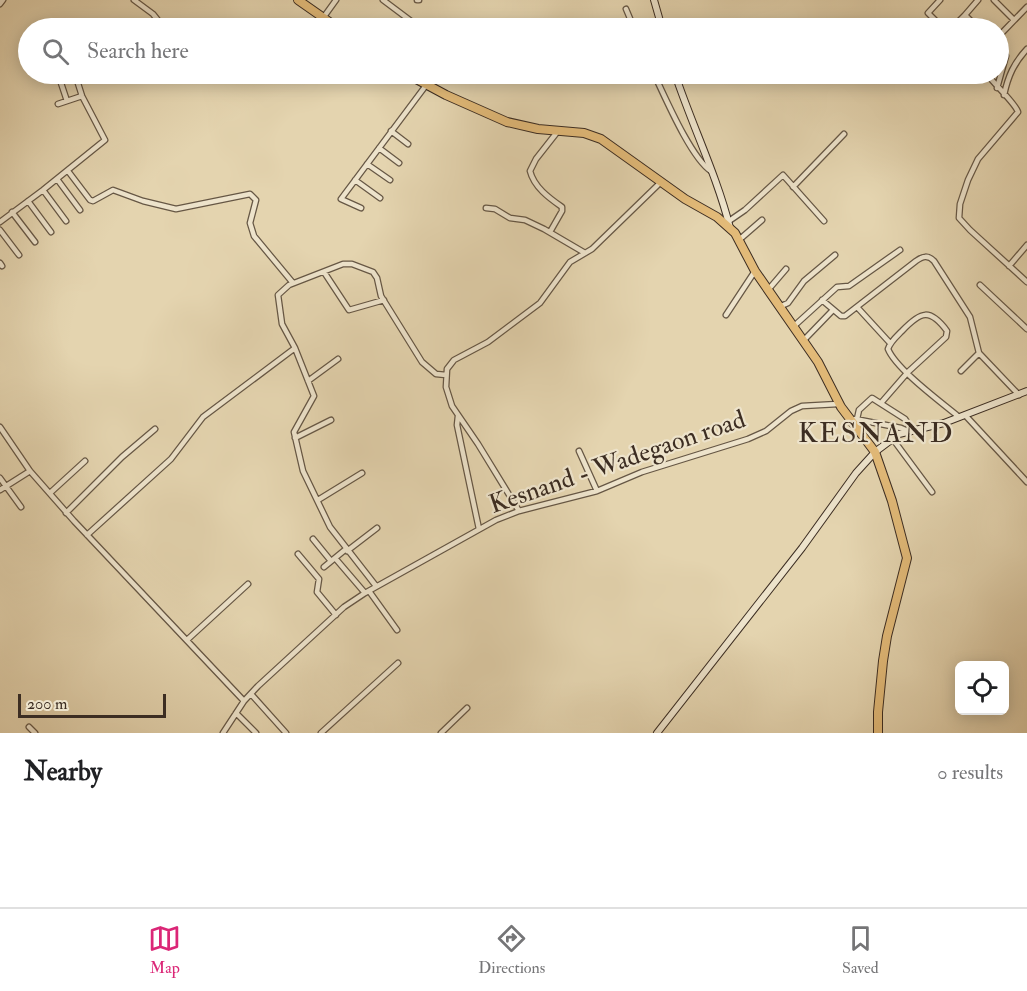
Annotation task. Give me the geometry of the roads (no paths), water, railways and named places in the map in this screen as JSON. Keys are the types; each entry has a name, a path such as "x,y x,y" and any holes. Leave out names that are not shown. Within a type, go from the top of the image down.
{"highway":[{"path":"298,0 323,18"},
{"path":"427,84 522,127 584,133 601,139 661,182 730,224 755,271 822,369 838,404 853,419 875,452 887,485 907,558 883,661 878,733"}],"main road":[{"path":"654,0 659,18"},
{"path":"678,84 730,224"},
{"path":"657,733 802,548 856,473 875,452 892,438 962,416 1027,391"}],"street":[{"path":"0,4 3,0"},
{"path":"134,0 156,18"},
{"path":"323,18 336,0"},
{"path":"383,0 407,18"},
{"path":"933,18 928,13 940,0"},
{"path":"962,18 978,0"},
{"path":"994,0 1014,20"},
{"path":"1009,26 1027,7"},
{"path":"626,9 630,18"},
{"path":"965,15 968,18"},
{"path":"1009,74 1027,49"},
{"path":"61,84 67,101"},
{"path":"0,222 105,140 78,84"},
{"path":"361,208 341,199 427,84"},
{"path":"659,84 676,121 702,162 711,171"},
{"path":"994,84 1017,107 1018,112 978,159 958,210 959,218 1027,282"},
{"path":"997,88 998,84"},
{"path":"1004,95 1007,84"},
{"path":"58,104 82,96"},
{"path":"391,131 408,144"},
{"path":"550,232 562,207 543,192 533,180 530,171 536,159 558,131"},
{"path":"793,187 844,134"},
{"path":"379,148 399,163"},
{"path":"367,164 390,180"},
{"path":"68,171 93,201 115,190 143,201 176,209 250,194 256,200 250,223 254,236 293,283"},
{"path":"730,224 783,176 824,221"},
{"path":"57,179 80,210"},
{"path":"355,180 380,198"},
{"path":"519,511 458,416 449,398 447,369 454,360 488,342 540,303 570,262 585,253 661,182"},
{"path":"43,190 66,221"},
{"path":"28,201 51,232"},
{"path":"486,208 495,209 510,218 525,220 585,253"},
{"path":"12,212 35,242"},
{"path":"739,240 762,220"},
{"path":"0,230 19,255"},
{"path":"1009,266 1027,245"},
{"path":"793,327 837,287 849,286 900,250"},
{"path":"779,307 788,303 804,281 836,255"},
{"path":"822,300 841,316 845,316 916,261 922,257 928,257 934,261 966,309 979,353 1018,394"},
{"path":"376,586 332,531 303,471 295,430 314,398 295,348 282,324 278,298 282,290 293,283 347,263 370,270 377,278 384,300 425,365 436,374 446,375"},
{"path":"768,290 786,269"},
{"path":"726,315 755,271"},
{"path":"324,272 349,310 384,300"},
{"path":"980,285 1027,329"},
{"path":"857,307 890,343"},
{"path":"803,341 833,310"},
{"path":"881,403 908,372 944,340 947,331 935,317 925,315 912,321 890,343 888,349 890,355 908,372 962,416 1027,482"},
{"path":"87,535 171,459 203,417 295,348"},
{"path":"961,371 979,353"},
{"path":"308,381 338,359"},
{"path":"871,398 905,419 911,431 853,419 871,398"},
{"name":"Kesnand - Wadegaon road","path":"225,732 244,701 336,615 376,586 479,529 519,511 597,491 642,472 759,436 791,411 802,406 838,404"},
{"path":"458,416 457,425 479,529"},
{"path":"295,438 331,420"},
{"path":"0,427 30,471 66,513 244,701"},
{"path":"66,513 122,457 155,429"},
{"path":"892,438 932,492"},
{"path":"579,451 597,491"},
{"path":"50,493 85,461"},
{"path":"0,490 30,471"},
{"path":"318,500 362,473"},
{"path":"0,478 21,507"},
{"path":"324,567 377,528"},
{"path":"313,539 367,592 397,630"},
{"path":"298,554 319,579 316,592 336,615"},
{"path":"187,640 248,584"},
{"path":"321,733 399,663"},
{"path":"251,694 286,733"},
{"path":"441,733 467,708"},
{"path":"237,713 256,733"},
{"path":"29,727 35,733"}],"district":[{"name":"KESNAND","path":"876,432"}]}
